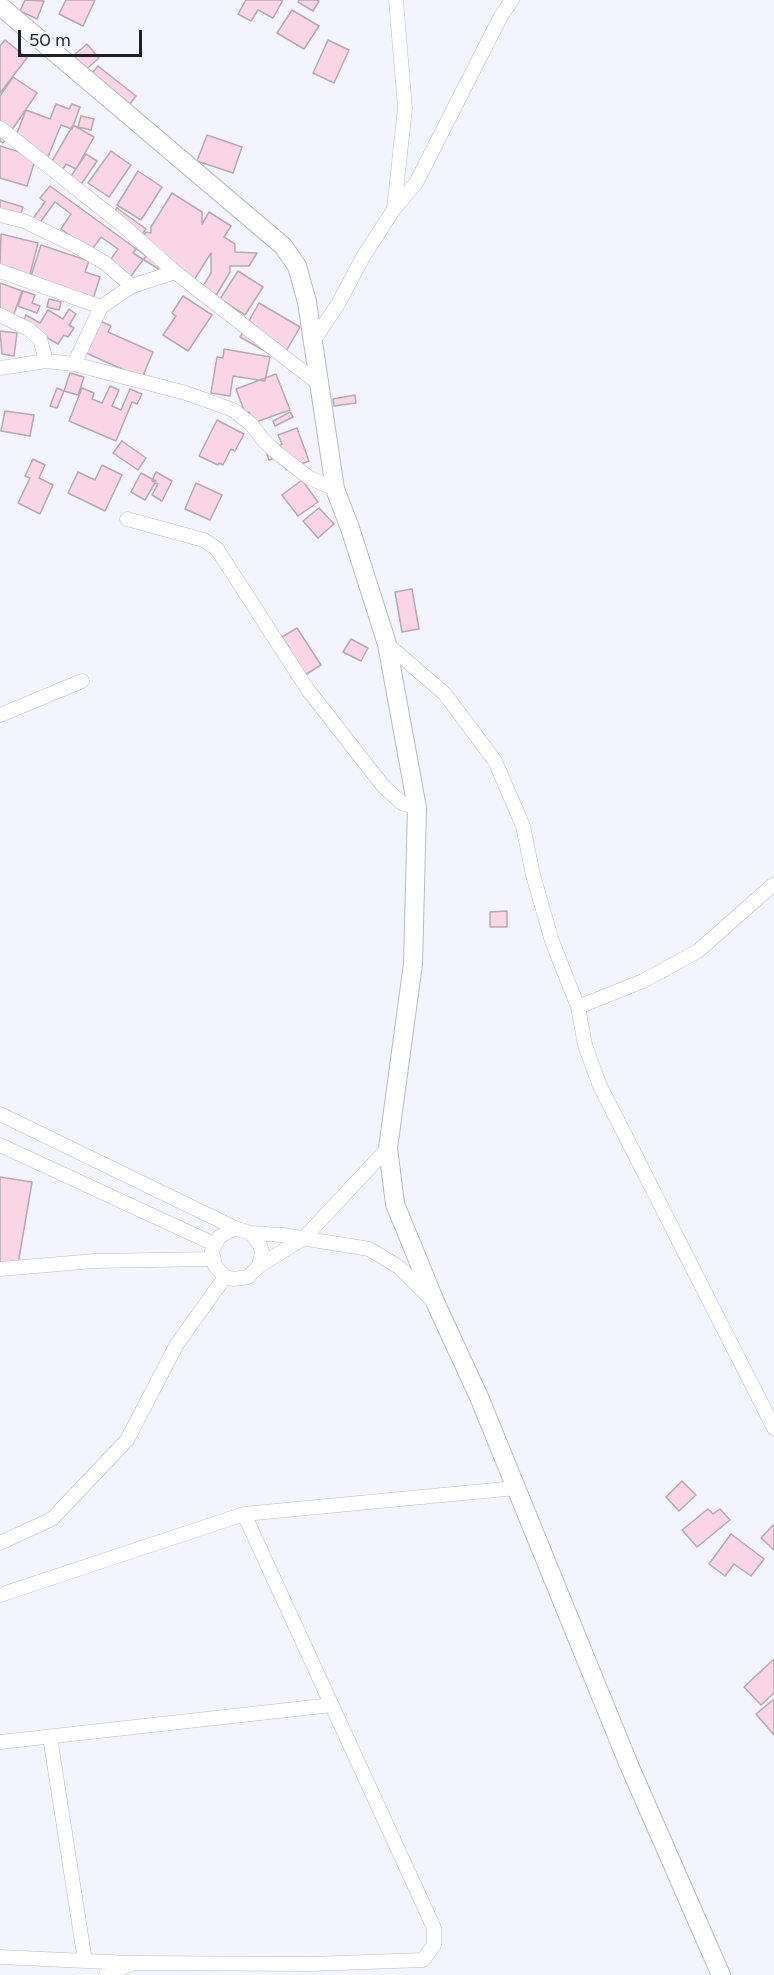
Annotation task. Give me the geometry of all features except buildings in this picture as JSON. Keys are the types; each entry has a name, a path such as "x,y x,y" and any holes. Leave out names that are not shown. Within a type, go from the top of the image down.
{"street":[{"path":"394,209 405,108 396,0"},
{"path":"314,340 394,209 416,183 501,16 512,0"},
{"path":"0,6 283,246 297,266 314,340 318,384 335,489 350,528 387,644 417,808 413,964 388,1148 395,1204 436,1304 479,1397 629,1765 720,1975"},
{"path":"0,128 120,224 175,272 318,384"},
{"path":"0,215 24,221 76,246 105,263 132,286"},
{"path":"0,271 101,307"},
{"path":"74,364 101,307 132,286 175,272"},
{"path":"0,315 28,329 40,339 46,362"},
{"path":"0,368 46,362 74,364 186,393 233,410 251,424 264,441 291,464 308,477 335,489"},
{"path":"127,519 204,540 217,549 308,690 384,787 402,803 417,808"},
{"path":"387,644 445,694 495,761 523,826 533,875 552,941 578,1007 585,1045 600,1086 774,1428"},
{"path":"0,715 82,681"},
{"path":"578,1007 644,981 698,951 774,884"},
{"path":"0,1114 235,1228 250,1233 283,1235 369,1249 399,1267 436,1304"},
{"path":"0,1144 214,1244"},
{"path":"235,1228 219,1237 214,1244 212,1259 219,1272 233,1279 248,1277 259,1266 304,1238 388,1148"},
{"path":"250,1233 260,1245 262,1252 259,1266"},
{"path":"0,1269 95,1261 212,1259"},
{"path":"0,1543 52,1519 127,1440 177,1344 225,1276"},
{"path":"0,1594 244,1514 516,1488"},
{"path":"0,1957 133,1963 311,1964 423,1960 434,1945 434,1928 244,1514"},
{"path":"0,1742 332,1705"},
{"path":"50,1737 85,1961"},
{"path":"106,1975 133,1963"}]}
